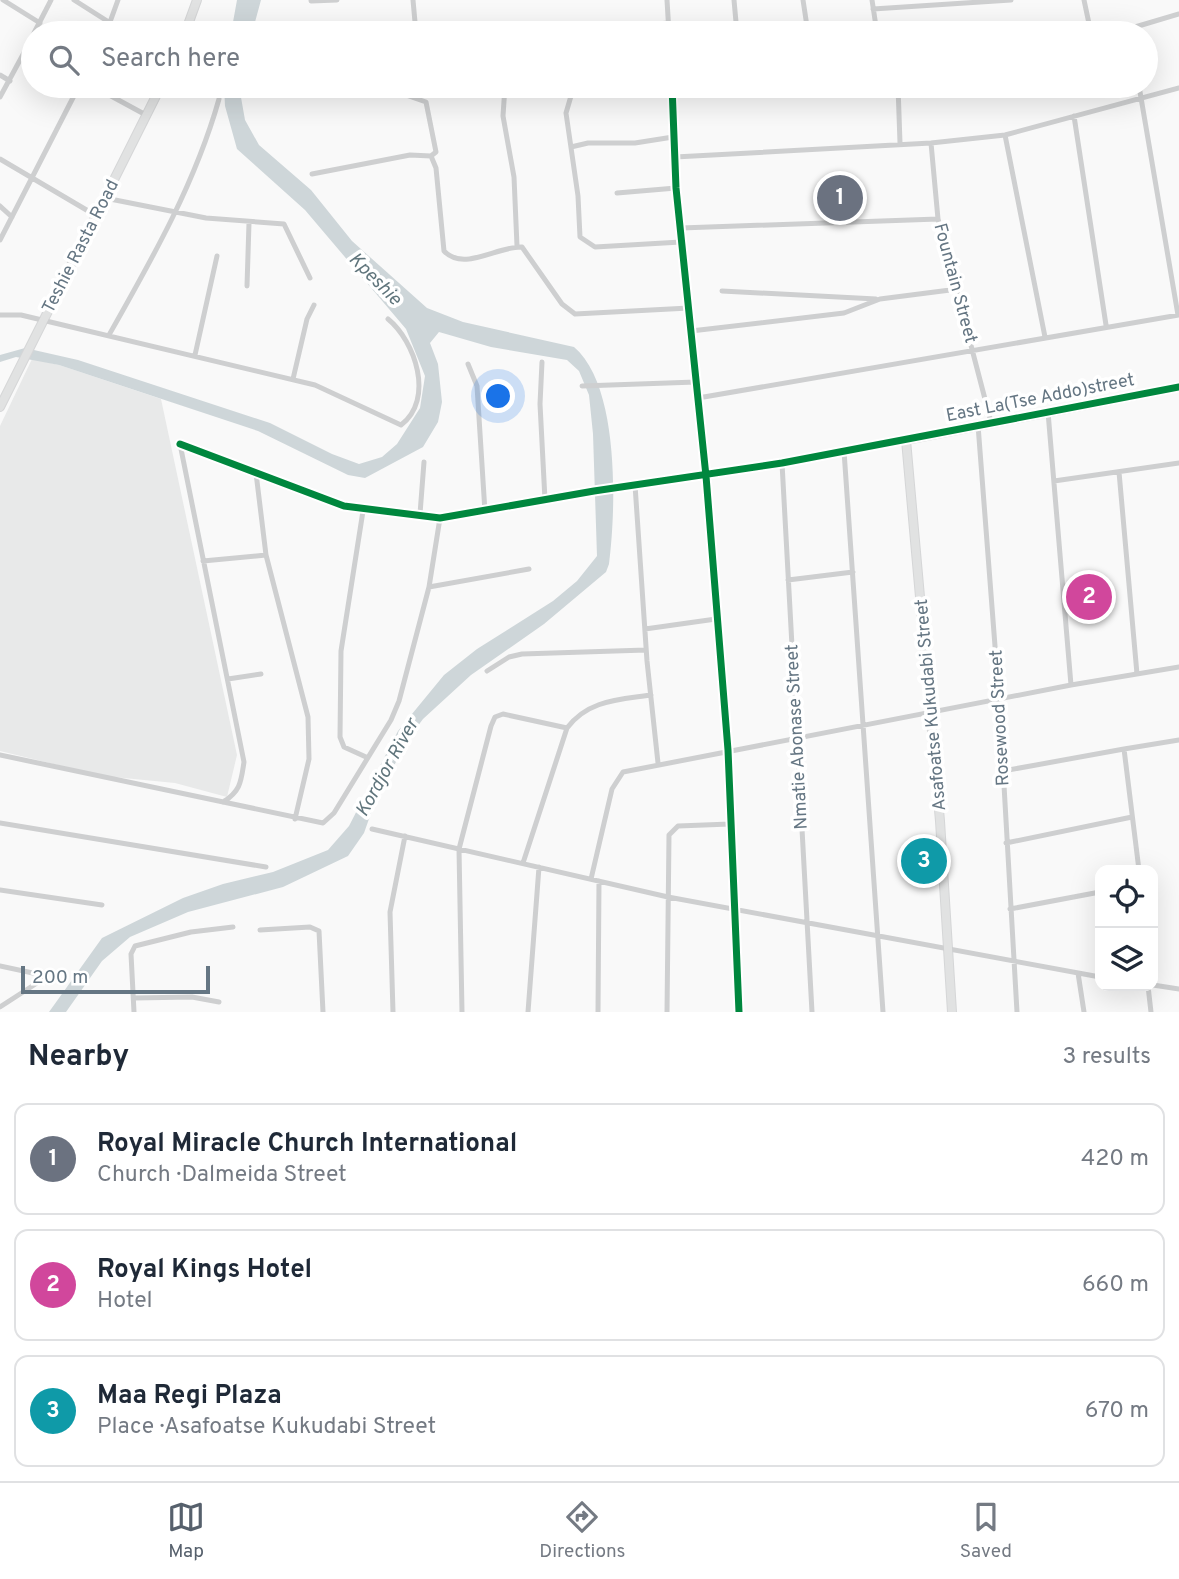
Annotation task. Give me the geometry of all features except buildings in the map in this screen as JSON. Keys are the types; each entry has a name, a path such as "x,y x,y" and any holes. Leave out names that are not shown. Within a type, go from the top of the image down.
{"street":[{"path":"2,0 37,21"},
{"path":"41,21 51,0"},
{"path":"74,0 104,21"},
{"path":"111,21 118,0"},
{"path":"189,21 197,0"},
{"path":"311,1 337,0"},
{"path":"413,0 415,21"},
{"path":"667,0 668,21"},
{"path":"734,0 736,21"},
{"path":"803,0 806,21"},
{"path":"872,0 875,21"},
{"path":"873,9 1011,0"},
{"path":"1084,0 1088,21"},
{"path":"1155,21 1179,14"},
{"path":"0,97 21,59"},
{"path":"0,75 10,81"},
{"path":"1158,94 1179,88"},
{"path":"0,240 73,98"},
{"path":"114,98 146,116"},
{"name":"Teshie Rasta Road","path":"0,407 155,98"},
{"path":"312,174 410,155 431,156 436,152 426,102 420,98"},
{"path":"504,98 503,116 514,177 517,246"},
{"path":"570,98 566,113 580,237 595,247 681,242"},
{"path":"672,98 676,188 706,476 728,750 739,1012"},
{"path":"898,98 900,143"},
{"path":"675,157 931,143 1005,135 1142,98 1178,315 1106,325 975,352 698,398"},
{"path":"109,335 176,212 211,128 219,99"},
{"path":"1074,116 1106,325"},
{"path":"1005,135 1045,337"},
{"path":"571,146 635,143 673,137"},
{"name":"Fountain Street","path":"931,143 938,219 975,352 991,422"},
{"path":"431,156 436,168 444,251 450,257 464,260 517,246 524,249 562,304 575,314 689,308"},
{"path":"0,159 95,215"},
{"path":"617,193 676,188"},
{"path":"104,198 249,223 284,224 310,278"},
{"path":"0,206 12,217"},
{"path":"681,228 938,219"},
{"path":"247,286 249,223"},
{"path":"195,355 217,256"},
{"path":"722,290 880,299 958,289"},
{"path":"691,331 844,313 880,299"},
{"path":"293,379 307,319 314,304"},
{"path":"0,315 21,316 109,335 315,385 401,425 412,411 419,374 403,333 388,319"},
{"path":"542,362 540,404 545,500"},
{"path":"468,364 477,386 485,512"},
{"path":"582,386 696,382"},
{"name":"East La(Tse Addo)street","path":"906,440 1179,387"},
{"path":"1048,412 1071,685"},
{"name":"Rosewood Street","path":"978,425 999,698 1017,1012"},
{"path":"223,802 235,795 243,782 244,762 180,444 363,511 420,514 440,518 613,488 706,476 906,440"},
{"name":"Asafoatse Kukudabi Street","path":"906,440 952,1012"},
{"path":"844,451 880,937 883,1012"},
{"path":"420,514 424,462"},
{"name":"Nmatie Abonase Street","path":"782,463 812,1012"},
{"path":"1054,481 1179,463"},
{"path":"1119,472 1137,674"},
{"path":"256,473 266,555 309,727 309,760 295,819"},
{"path":"635,485 646,650 658,763"},
{"path":"363,511 341,651 340,737 344,747 366,757"},
{"path":"0,755 323,823 330,818 391,720 399,701 429,587 440,518"},
{"path":"202,561 266,555"},
{"path":"429,587 529,569"},
{"path":"788,580 853,572"},
{"path":"645,629 716,619"},
{"path":"487,671 509,657 522,654 646,650"},
{"path":"591,879 614,782 623,772 658,763 930,714 999,698 1179,667"},
{"path":"228,679 261,674"},
{"path":"523,863 567,728 586,708 651,695"},
{"path":"462,1012 459,849 495,717 503,714 520,716 567,728"},
{"path":"1003,771 1179,740"},
{"path":"1124,749 1138,865"},
{"path":"1006,843 1132,817"},
{"path":"0,823 266,867"},
{"path":"667,1012 669,835 673,828 730,824"},
{"path":"372,828 735,911 1095,976"},
{"path":"393,1012 390,912 405,836"},
{"path":"528,1012 539,867"},
{"path":"598,1012 599,881"},
{"path":"0,890 102,905"},
{"path":"1010,909 1095,893"},
{"path":"134,1012 131,954 139,943 233,927"},
{"path":"260,930 310,927 319,931 323,1012"},
{"path":"0,966 42,975 37,983 0,1007"},
{"path":"1077,973 1084,1012"},
{"path":"1158,987 1179,989"},
{"path":"1151,991 1151,1012"},
{"path":"134,998 192,997 219,1003"}],"shaded area":[{"path":"32,359 59,365 161,399 237,755 227,797 175,783 103,776 0,751 0,426"}],"water":[{"path":"237,0 261,0 255,21 233,21"},
{"path":"225,98 241,98 245,120 259,145 311,190 352,241 427,308 463,322 574,347 589,365 600,390 607,418 613,481 609,564 606,572 544,624 471,675 423,719 408,739 375,802 364,833 348,856 283,887 188,912 130,937 102,961 66,1012 49,1012 102,938 183,898 223,884 273,872 328,850 349,826 398,731 444,675 477,649 553,601 577,581 597,556 589,395 579,371 567,360 491,347 439,332 430,343 438,364 442,402 438,422 423,447 365,478 348,475 258,431 59,365 16,357 0,362 0,355 25,348 78,360 270,423 332,454 359,464 382,457 397,444 420,408 425,376 406,329 305,210 237,149"}],"cycle path":[{"path":"672,98 676,188 706,476 728,750 739,1012"},
{"path":"180,444 344,506 440,518 594,491 782,463 1179,387"}],"place":[{"name":"Royal Miracle Church International","path":"840,198"},
{"name":"Royal Kings Hotel","path":"1089,597"},
{"name":"Maa Regi Plaza","path":"924,861"}],"water label":[{"name":"Kpeshie","path":"376,278"},
{"name":"Kordjor River","path":"386,767"}]}
